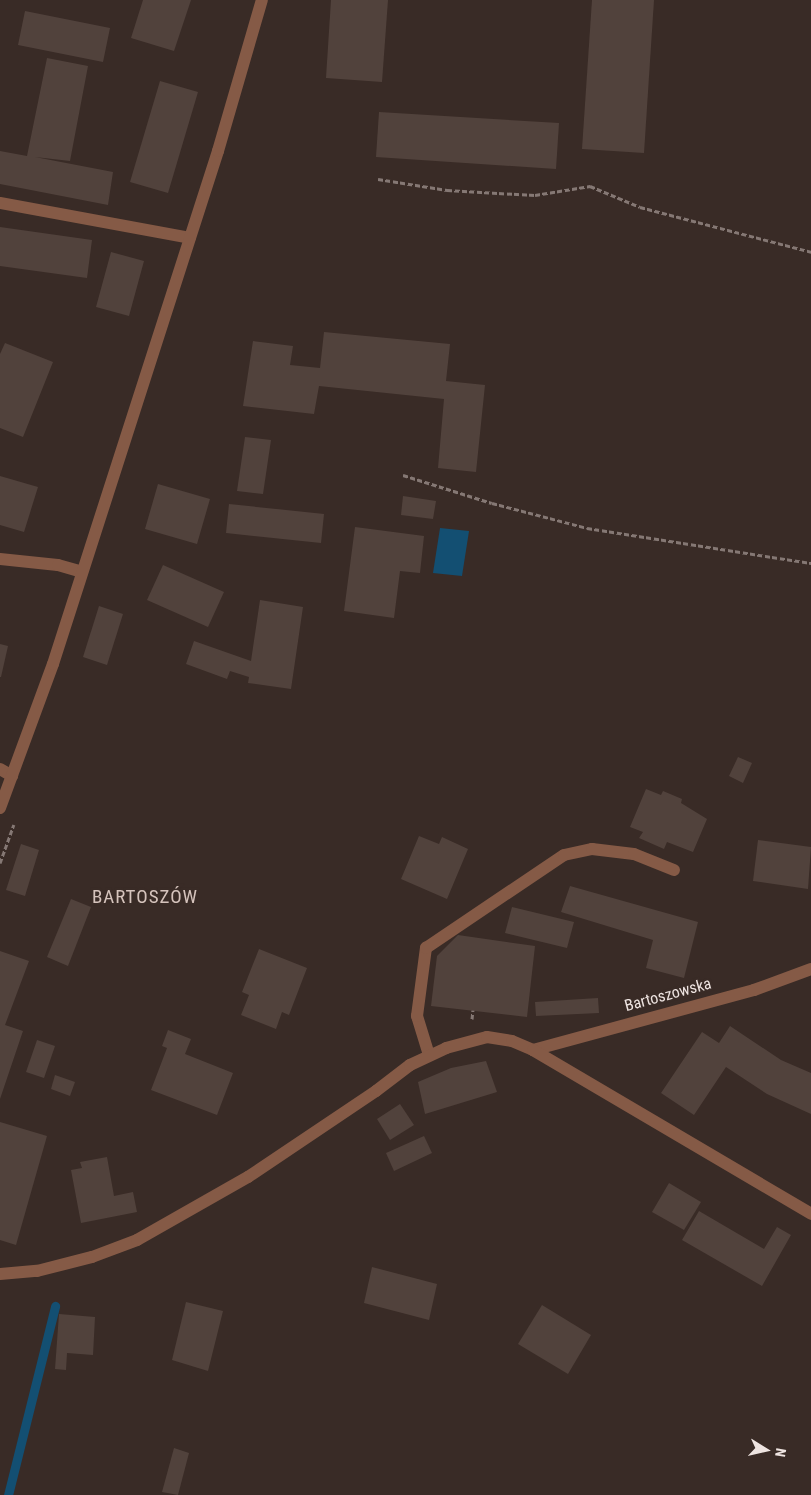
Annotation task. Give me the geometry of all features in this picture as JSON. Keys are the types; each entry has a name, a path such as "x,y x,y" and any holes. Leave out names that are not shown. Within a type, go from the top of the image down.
{"street":[{"path":"0,808 82,572 190,238 262,0"},
{"path":"0,203 190,238"},
{"path":"0,559 58,565 82,572"},
{"path":"0,769 12,776"},
{"path":"429,1056 417,1016 426,948 564,854 592,849 634,854 674,870"},
{"name":"Bartoszowska","path":"532,1050 754,990 811,969"},
{"path":"0,1274 46,1268 92,1257 137,1240 248,1176 376,1091 410,1065 429,1056 487,1037 512,1041 532,1050 811,1214"}],"path":[{"path":"378,179 447,190 535,195 590,186 640,207 811,252"},
{"path":"403,475 492,504 587,528 811,563"},
{"path":"472,1020 473,1010"}],"water":[{"path":"440,528 469,531 462,576 433,573"}],"building":[{"path":"143,0 191,0 174,51 131,38"},
{"path":"331,0 388,0 382,82 326,78"},
{"path":"592,0 654,0 644,153 582,149"},
{"path":"25,11 110,28 103,62 18,45"},
{"path":"47,58 88,66 70,161 35,157 113,172 108,205 0,184 0,151 27,156"},
{"path":"160,81 198,92 168,193 130,182"},
{"path":"379,112 559,123 556,169 376,157"},
{"path":"0,227 92,240 87,278 0,266"},
{"path":"111,252 144,261 129,316 96,307"},
{"path":"324,332 450,344 446,381 485,385 476,472 438,468 444,399 319,386 314,414 243,406 253,341 293,346 290,365 320,368"},
{"path":"5,343 53,362 23,437 0,428 0,354"},
{"path":"245,437 271,440 263,494 237,491"},
{"path":"0,476 38,487 24,532 0,525"},
{"path":"158,484 210,499 197,544 145,529"},
{"path":"403,496 436,501 433,519 401,515"},
{"path":"229,504 324,514 321,543 226,533"},
{"path":"355,527 424,536 420,573 400,571 394,618 344,611"},
{"path":"163,565 224,592 208,627 147,600"},
{"path":"260,600 303,607 291,689 248,683 249,677 230,671 227,679 186,664 194,641 251,661"},
{"path":"99,606 123,614 107,665 83,657"},
{"path":"0,644 8,646 1,677 0,677"},
{"path":"738,757 752,763 743,783 729,776"},
{"path":"646,789 661,795 663,791 682,799 681,803 707,819 693,852 667,842 664,849 639,838 643,832 630,827"},
{"path":"419,836 439,844 442,837 468,849 447,899 401,879"},
{"path":"758,840 811,847 808,889 753,881"},
{"path":"21,844 39,850 25,896 6,890"},
{"path":"570,886 698,922 684,978 646,968 653,940 561,912"},
{"path":"71,899 91,907 68,966 47,957"},
{"path":"512,907 574,922 567,948 505,933"},
{"path":"458,935 535,946 527,1017 431,1006 437,956"},
{"path":"259,949 307,968 289,1015 282,1012 276,1029 241,1015 249,995 242,992"},
{"path":"0,951 29,961 5,1025 23,1031 0,1099"},
{"path":"598,998 599,1013 536,1016 535,1002"},
{"path":"730,1026 781,1060 811,1073 811,1114 767,1094 726,1067 694,1115 661,1093 702,1032 719,1043"},
{"path":"168,1030 191,1039 185,1054 233,1073 217,1115 151,1090 167,1048 162,1046"},
{"path":"37,1040 55,1046 44,1078 26,1072"},
{"path":"486,1061 497,1092 425,1114 418,1082 451,1068"},
{"path":"55,1075 75,1082 70,1096 51,1089"},
{"path":"400,1104 414,1125 390,1140 377,1119"},
{"path":"0,1122 47,1136 16,1245 0,1240"},
{"path":"424,1136 432,1153 394,1171 386,1153"},
{"path":"107,1157 114,1196 133,1192 137,1212 81,1223 71,1170 82,1168 80,1162"},
{"path":"669,1183 701,1202 684,1230 652,1212"},
{"path":"699,1211 764,1249 777,1227 791,1235 762,1286 682,1240"},
{"path":"372,1267 437,1284 429,1320 364,1303"},
{"path":"186,1302 223,1311 208,1371 172,1360"},
{"path":"542,1305 591,1335 568,1374 518,1344"},
{"path":"59,1314 95,1317 93,1355 67,1353 66,1370 55,1369"},
{"path":"174,1448 189,1453 178,1495 162,1492"}],"waterway":[{"path":"8,1495 55,1306"}],"district":[{"name":"BARTOSZÓW","path":"145,897"}]}
